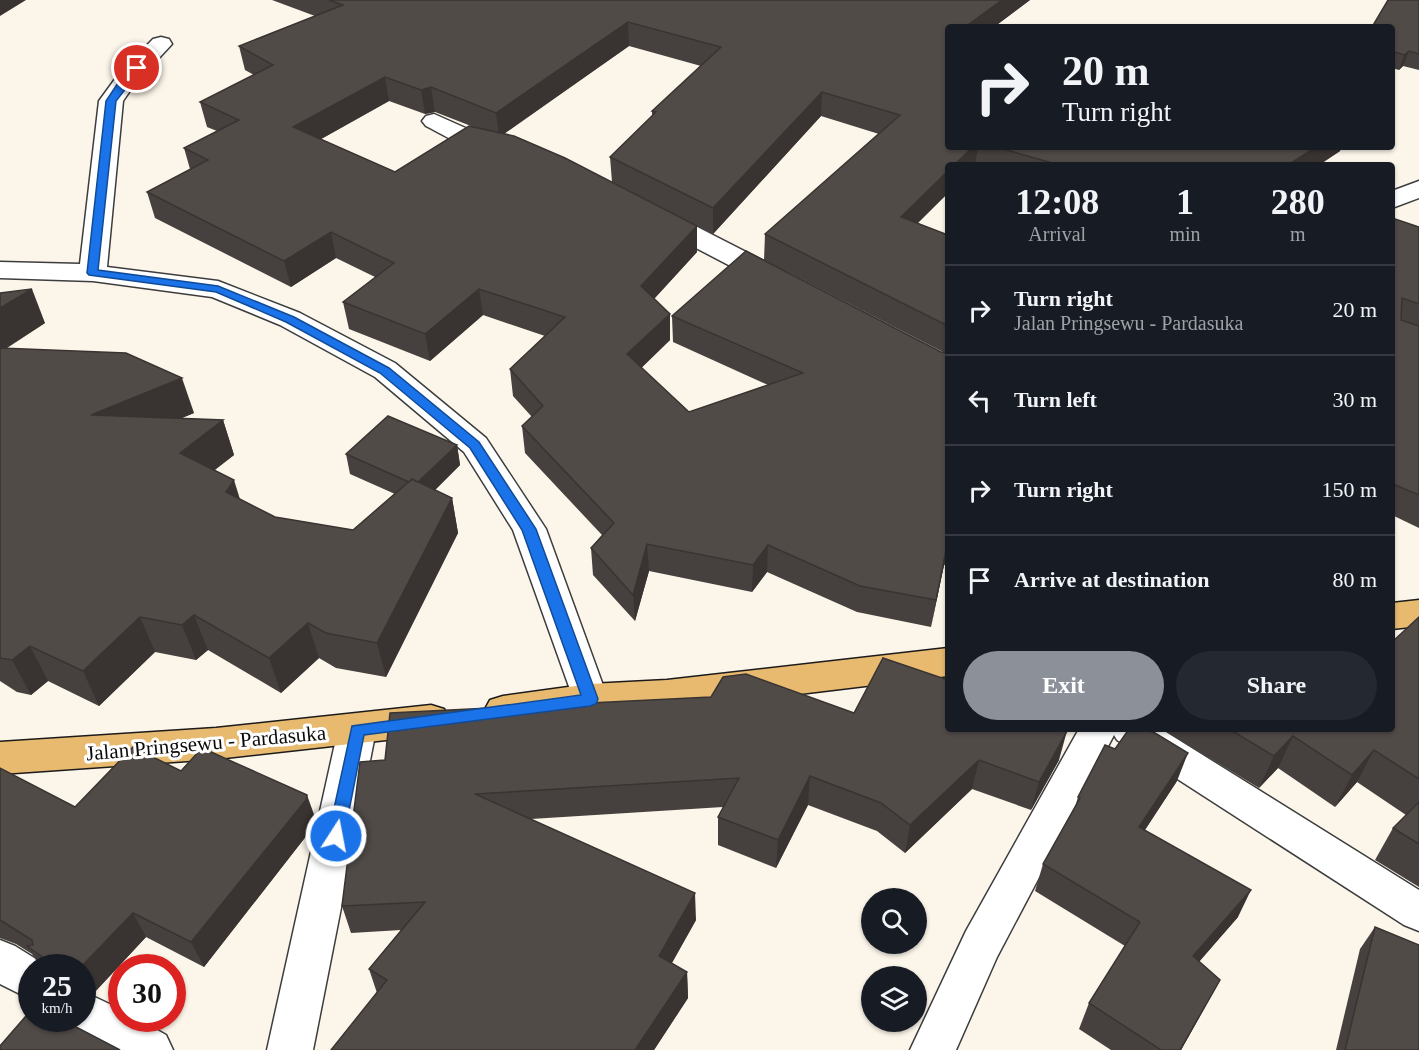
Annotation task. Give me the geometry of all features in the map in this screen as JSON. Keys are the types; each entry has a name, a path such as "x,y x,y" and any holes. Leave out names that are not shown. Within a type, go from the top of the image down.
{"main road":[{"path":"1395,616 1419,613"},
{"name":"Jalan Pringsewu - Pardasuka","path":"0,758 124,752 357,730 590,699 668,695 945,662"}],"street":[{"path":"93,273 111,101 126,80 161,44"},
{"path":"434,121 480,143 525,153"},
{"path":"1395,199 1419,189"},
{"path":"634,204 797,290"},
{"path":"0,270 93,273 218,289 290,319 385,370 475,445 529,529 590,699"},
{"path":"290,1050 357,730"},
{"path":"933,1050 981,945 1096,732"},
{"path":"1135,732 1419,912"},
{"path":"0,960 18,971"},
{"path":"96,1020 150,1050"}],"building":[{"path":"329,0 1002,0 969,24 945,24 945,150 970,150 957,162 945,162 945,174 901,217 945,234 945,324 765,234 900,115 822,92 713,208 610,157 656,112 652,111 721,47 628,22 496,113 431,87 421,90 385,77 293,127 395,172 469,126 514,136 565,158 697,226 641,286 670,314 627,354 689,412 803,373 672,316 746,251 945,353 945,556 936,600 860,586 768,545 753,565 647,544 633,595 591,548 614,523 522,426 543,406 510,369 565,317 479,289 425,334 343,302 394,263 331,232 284,261 147,192 208,160 184,148 239,120 200,102 273,65 239,46 343,5"},
{"path":"1388,0 1419,0 1419,54 1409,51 1404,55 1395,52 1395,24 1374,24"},
{"path":"1007,150 1311,150 1293,162 1049,162"},
{"path":"1395,219 1419,227 1419,304 1402,298 1401,320 1419,326 1419,495 1395,485"},
{"path":"32,289 0,308 0,293"},
{"path":"0,348 126,353 182,378 91,415 223,420 180,453 234,480 226,492 275,517 353,530 412,479 452,498 377,643 326,633 308,623 269,658 194,615 182,625 140,617 83,671 30,646 12,660 0,658"},
{"path":"388,416 457,445 418,482 412,479 409,482 346,454"},
{"path":"1419,617 1419,779 1374,750 1352,775 1293,736 1274,756 1234,732 1395,732 1395,639"},
{"path":"883,658 945,679 945,732 1066,732 1039,782 979,760 910,825 881,803 810,776 778,840 718,817 739,778 475,794 695,893 659,956 687,972 635,1050 331,1050 387,980 369,969 425,902 342,906 360,762 385,760 390,713 711,697 723,677 746,674 854,713"},
{"path":"1127,732 1152,732 1188,753 1139,827 1251,890 1193,956 1220,980 1180,1050 1161,1050 1089,1003 1140,922 1043,864 1080,798 1078,797 1105,745 1115,749"},
{"path":"133,747 181,771 202,748 307,795 306,800 191,942 133,913 93,954 38,954 27,946 33,945 32,940 0,920 0,768 75,807"},
{"path":"1419,802 1419,844 1393,828"},
{"path":"1375,927 1419,945 1419,1050 1345,1050"},
{"path":"18,1025 18,1032 86,1032 120,1050 0,1050 0,1046"}],"route":[{"path":"137,68 111,101 102,167 93,273 218,289 290,319 385,370 475,445 529,529 590,699 357,730 336,836"}]}
